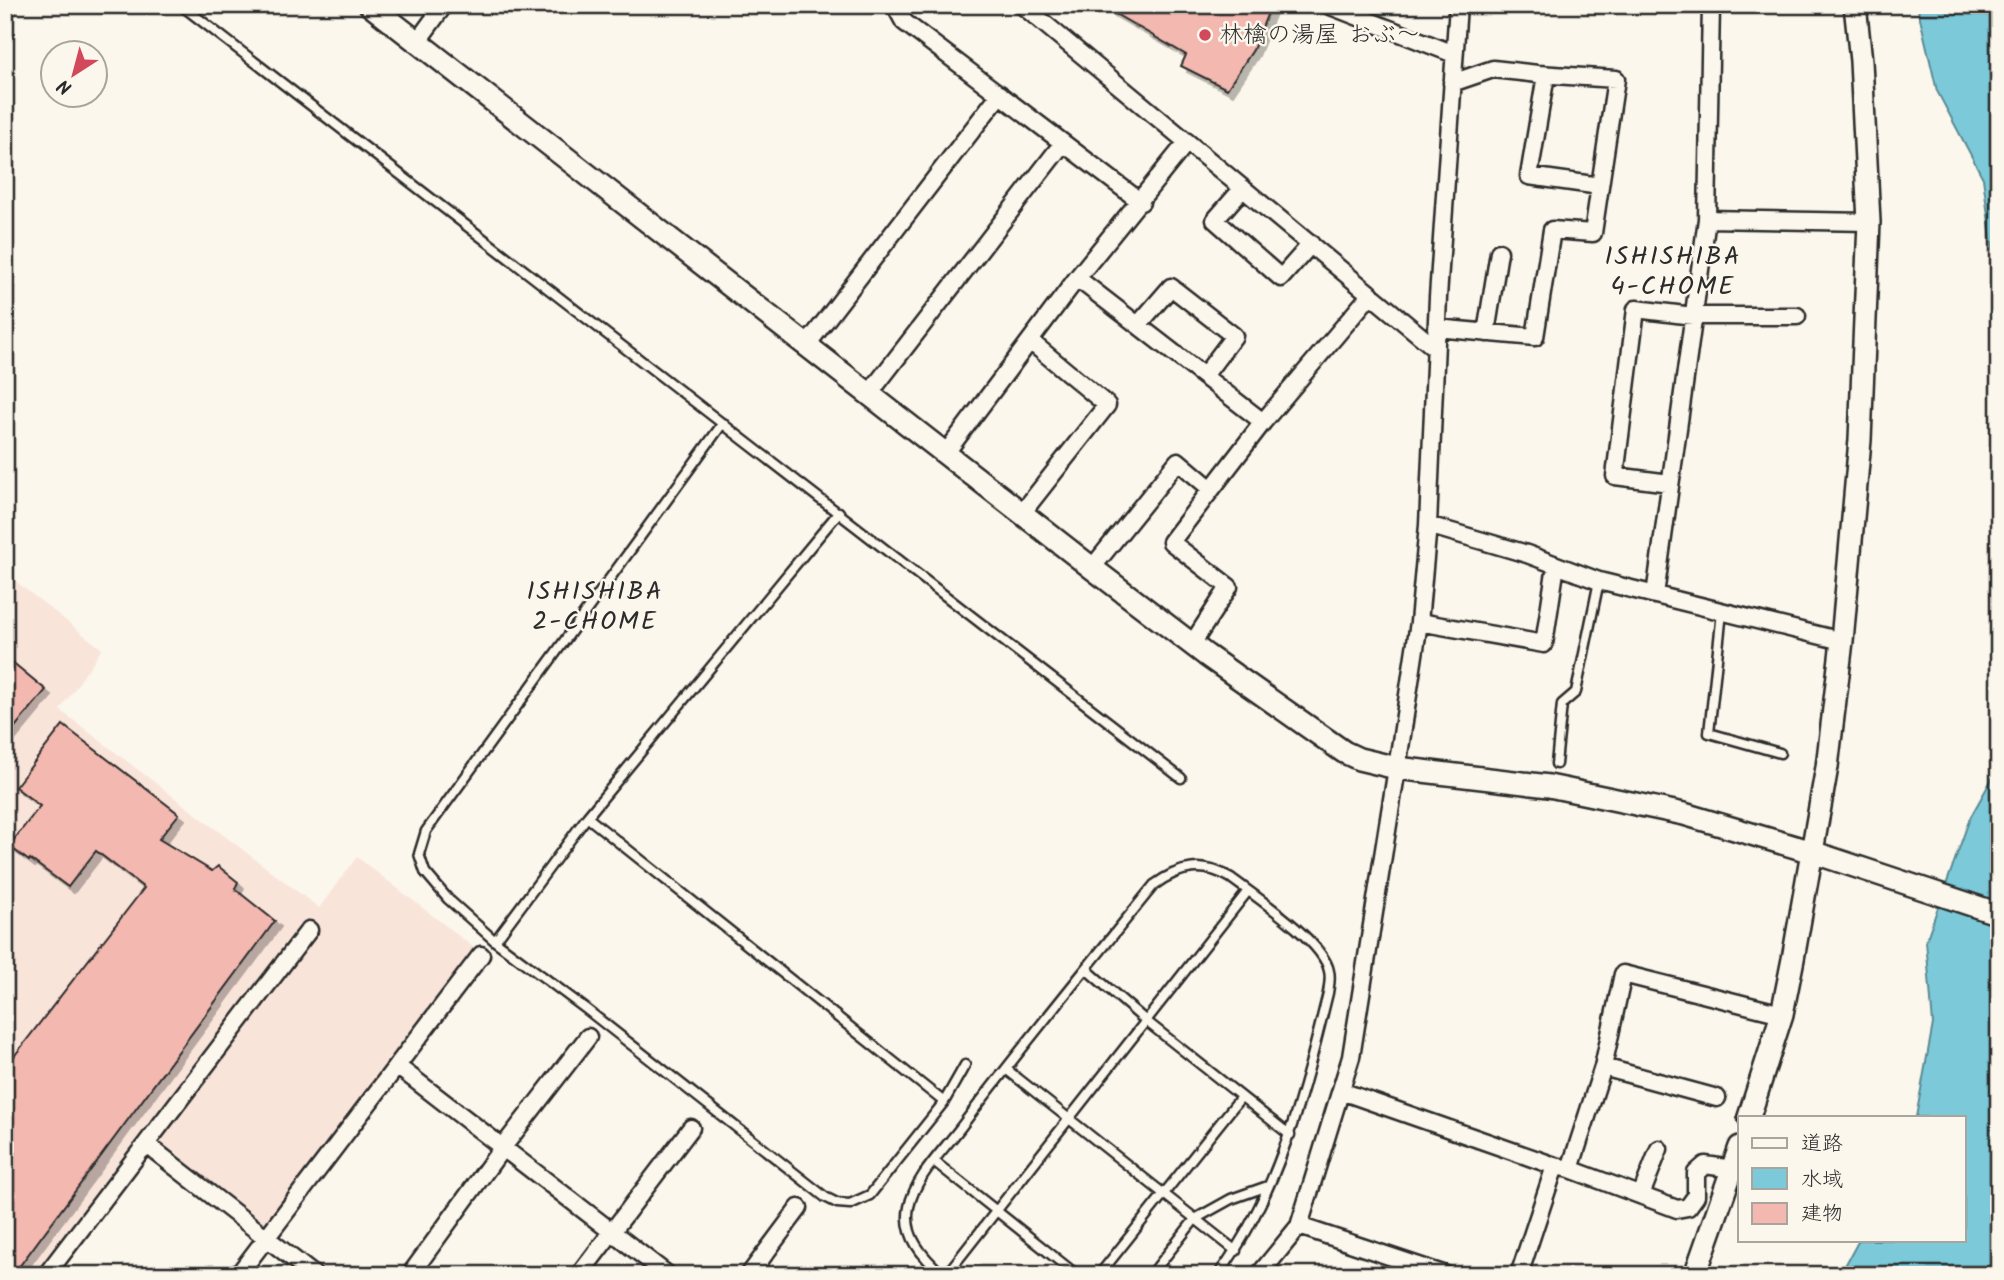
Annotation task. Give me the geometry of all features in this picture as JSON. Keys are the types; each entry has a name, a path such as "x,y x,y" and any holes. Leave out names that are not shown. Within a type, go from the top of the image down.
{"street":[{"path":"370,5 1092,568 1192,644 1344,752 1359,760 1397,768 1549,786 1684,814 1822,855 1999,914"},
{"path":"417,42 444,5"},
{"path":"901,5 898,11 904,22 1141,202"},
{"path":"1022,5 1435,348"},
{"path":"1328,5 1454,54"},
{"path":"1259,1275 1298,1226 1351,1057 1397,768 1419,622 1428,525 1436,328 1458,5"},
{"path":"1655,595 1707,219 1711,5"},
{"path":"1749,1116 1782,1014 1822,855 1827,767 1843,641 1860,440 1869,222 1861,61 1855,5"},
{"path":"1436,328 1535,337 1552,230 1593,233 1616,79 1493,69 1452,83"},
{"path":"1546,75 1529,176 1600,186"},
{"path":"806,346 1000,94"},
{"path":"945,454 1077,278 1187,142"},
{"path":"869,394 1063,143"},
{"path":"1243,188 1215,220 1281,278 1311,244"},
{"path":"1707,219 1869,222"},
{"path":"1486,332 1499,252"},
{"path":"1077,278 1263,422"},
{"path":"1138,325 1171,287 1234,336 1204,376"},
{"path":"1192,644 1229,587 1171,542 1263,422 1370,294"},
{"path":"1671,484 1615,477 1636,309 1693,316 1797,316"},
{"path":"1022,513 1107,405 1030,341"},
{"path":"1092,568 1178,461 1212,489"},
{"path":"1428,525 1527,554 1599,581 1843,641"},
{"path":"1419,622 1544,644 1556,565"},
{"path":"46,1275 309,930"},
{"path":"238,1275 481,956"},
{"path":"1520,1275 1602,1067 1623,974 1782,1014"},
{"path":"410,1275 503,1147 588,1037"},
{"path":"397,1066 668,1275"},
{"path":"1602,1067 1717,1098"},
{"path":"1341,1091 1677,1209 1688,1207 1696,1196 1696,1172 1705,1165 1733,1169"},
{"path":"579,1275 691,1128"},
{"path":"146,1144 314,1275"},
{"path":"1641,1195 1659,1149"},
{"path":"1695,1275 1738,1153"},
{"path":"749,1275 799,1208"},
{"path":"1298,1226 1446,1275"}],"lane":[{"path":"5,16 14,5"},
{"path":"181,5 1181,778"},
{"path":"723,423 426,831 419,854 425,872 448,900 495,941 836,1203 849,1204 870,1195 944,1102 965,1065"},
{"path":"495,941 587,817 839,512"},
{"path":"1556,764 1562,704 1576,692 1599,581"},
{"path":"1722,612 1709,733 1780,753"},
{"path":"587,817 944,1102"},
{"path":"1218,1275 1255,1218 1290,1135 1328,993 1329,972 1322,955 1304,935 1248,891 1218,870 1204,867 1176,871 1154,885 935,1161 917,1186 908,1210 913,1240 921,1255 944,1275 1248,891"},
{"path":"1086,969 1146,1021 1290,1135"},
{"path":"1006,1069 1236,1251"},
{"path":"1098,1275 1241,1097"},
{"path":"935,1161 1077,1275"},
{"path":"1151,1275 1195,1219 1231,1199 1268,1186"}],"shaded area":[{"path":"5,573 102,649 60,710 319,908 357,857 477,950 273,1223 266,1224 147,1135 39,1275 5,1275"}],"water":[{"path":"1917,5 1999,5 1999,261 1993,253 1983,178 1937,91"},
{"path":"1999,766 1999,1066 1994,1096 1999,1135 1999,1275 1840,1275 1858,1242 1966,1242 1966,1116 1916,1116 1933,1024 1926,941 1970,818"}],"building":[{"name":"林檎の湯屋 おぶ～","path":"1100,5 1271,5 1253,50 1227,89 1181,66 1186,55"},
{"path":"5,656 46,690 5,739"},
{"path":"63,725 179,814 159,839 212,871 218,866 238,882 235,889 275,921 13,1275 5,1275 5,1068 144,888 96,851 68,887 9,846 40,806 15,787"}],"place":[{"name":"林檎の湯屋 おぶ～","path":"1205,35"}],"district":[{"name":"ISHISHIBA 4-CHOME","path":"1673,272"},
{"name":"ISHISHIBA 2-CHOME","path":"595,607"}]}
